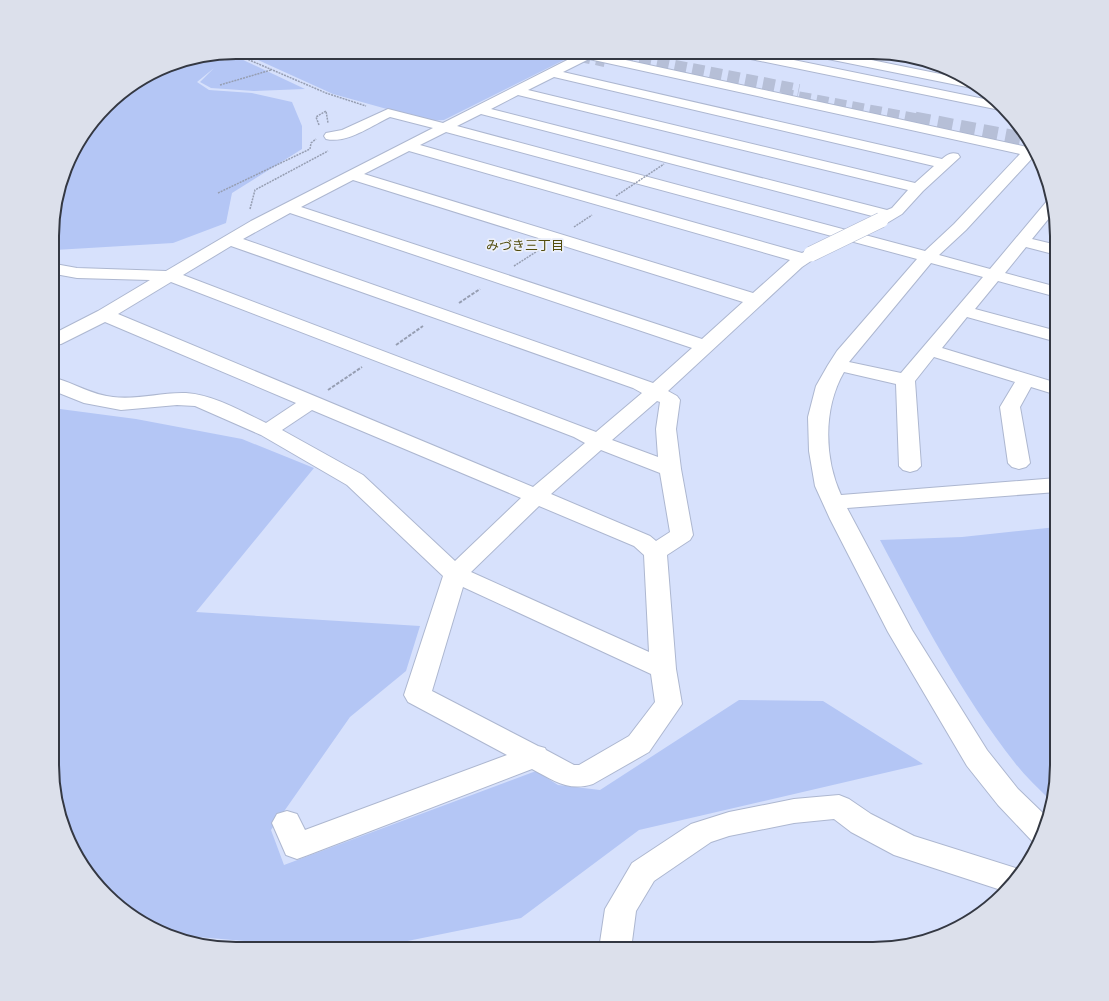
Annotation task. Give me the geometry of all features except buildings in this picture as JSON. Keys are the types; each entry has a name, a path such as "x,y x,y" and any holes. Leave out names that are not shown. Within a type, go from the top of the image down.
{"street":[{"path":"59,338 104,315 256,224 581,59"},
{"path":"613,59 972,140 1027,149"},
{"path":"770,59 991,104"},
{"path":"848,59 959,81"},
{"path":"553,73 945,164"},
{"path":"516,91 918,188"},
{"path":"481,110 885,217"},
{"path":"331,136 345,134 388,112 1050,290"},
{"path":"104,315 310,401 536,496 642,541 655,552 663,669 669,704 639,744 583,776 570,776 535,756 417,695 455,574 536,496 655,392 806,256 896,211 918,188 972,140"},
{"path":"407,146 613,200 806,256"},
{"path":"1029,152 960,227 928,257 861,334 837,365 826,386 818,417 819,451 826,486 901,632 977,758 1008,797 1039,829"},
{"path":"351,175 756,300"},
{"path":"289,208 705,346"},
{"path":"910,466 905,380 1048,212"},
{"path":"229,240 640,384 670,400 666,429 670,469 682,535 655,552"},
{"path":"1022,241 1050,248"},
{"path":"59,270 77,273 169,276 670,469"},
{"path":"59,281 77,273"},
{"path":"964,310 1050,335"},
{"path":"930,350 1050,387"},
{"path":"837,365 905,380"},
{"path":"1019,463 1010,407 1026,380"},
{"path":"59,386 74,393 113,403 131,404 184,398 195,399 268,430 355,480 455,574 663,669"},
{"path":"268,430 310,401"},
{"path":"833,502 1050,486"},
{"path":"287,823 297,846 535,756"},
{"path":"616,942 622,909 643,872 701,833 729,824 794,811 839,807 861,823 905,846 1009,879"}],"path":[{"path":"247,59 326,93 388,112"},
{"path":"220,85 272,70"},
{"path":"256,224 247,219 254,190 328,152 331,136 326,111 316,117 320,126"},
{"path":"218,193 310,149 312,143 317,138"},
{"path":"310,401 499,277 664,164"}],"shaded area":[{"path":"224,59 227,59 222,61 241,59 305,89 254,91 211,88 200,82 214,68 197,82 209,90 252,93 292,102 302,126 302,149 232,193 226,223 173,243 59,250 59,224 62,201 68,179 77,157 95,128 119,103 137,89 168,72 201,62"},
{"path":"566,59 444,120 430,121 333,94 258,60"},
{"path":"59,409 136,419 242,439 314,468 196,612 420,626 406,671 350,717 271,830 284,865 536,771 558,785 600,790 739,700 823,701 923,764 639,830 521,918 403,942 255,942 192,936 157,924 128,906 103,882 89,864 72,833 62,800 59,777"},
{"path":"1050,528 1050,777 1047,797 1019,768 995,737 977,710 959,682 911,598 880,540 962,537"}],"tunnel":[{"path":"595,59 605,61"},
{"path":"640,59 799,90"},
{"path":"781,94 920,120"},
{"path":"915,119 1021,139"}],"district":[{"name":"みづき三丁目","path":"525,246"}]}
